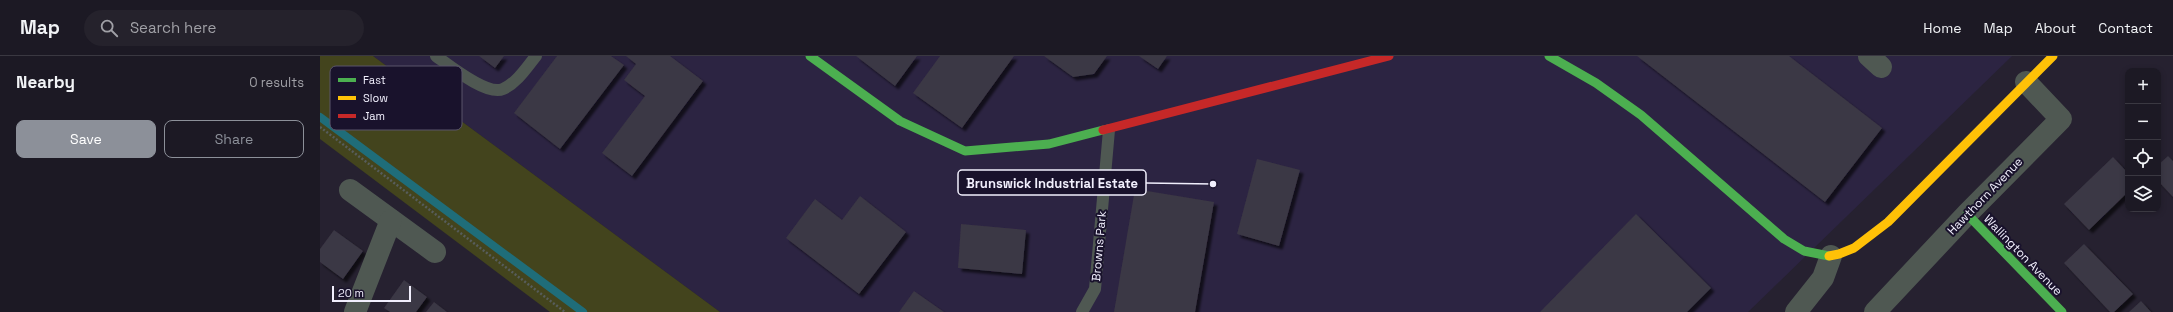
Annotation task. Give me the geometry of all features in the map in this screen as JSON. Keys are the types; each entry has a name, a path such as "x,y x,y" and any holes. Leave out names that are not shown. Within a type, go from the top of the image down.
{"street":[{"path":"810,56 900,121 965,151 1049,144 1110,130 1389,56"},
{"path":"1549,56 1572,67 1629,107 1690,156 1780,235 1804,251 1831,256 1860,245 1888,222 2053,56"},
{"name":"Hawthorn Avenue","path":"1875,312 1967,214 2061,119 2026,82"},
{"path":"350,190 435,252"},
{"name":"Wallington Avenue","path":"1967,214 2062,312"},
{"path":"355,312 391,220"},
{"path":"1796,312 1823,278 1831,256"}],"lane":[{"path":"436,56 451,66"},
{"path":"462,73 486,89 503,89 523,73 536,56"},
{"name":"Browns Park","path":"1082,312 1095,289 1110,130"}],"path":[{"path":"320,127 565,312"}],"shaded area":[{"path":"320,56 373,56 387,66 330,66 330,130 462,130 462,122 720,312 550,312 320,139"},
{"path":"373,56 2012,56 1748,312 720,312 462,122 462,66 387,66"}],"building":[{"path":"479,56 504,56 495,68"},
{"path":"557,56 611,56 624,65 560,149 514,113"},
{"path":"626,56 670,56 703,81 632,176 602,153 645,96 624,80 636,64"},
{"path":"856,56 917,56 895,86"},
{"path":"940,56 1014,56 962,128 913,93"},
{"path":"1044,56 1107,56 1094,74 1073,77"},
{"path":"1139,56 1167,56 1158,69"},
{"path":"1637,56 1789,56 1882,128 1825,202"},
{"path":"2168,156 2173,161 2173,197 2161,184 2161,162"},
{"path":"2113,157 2125,170 2125,195 2089,230 2064,204"},
{"path":"1257,159 1300,170 1279,246 1237,234"},
{"path":"1135,189 1214,202 1195,312 1114,312"},
{"path":"860,196 906,232 859,294 786,238 815,199 842,220"},
{"path":"1636,214 1711,288 1687,312 1540,312"},
{"path":"961,224 1026,230 1022,274 958,268"},
{"path":"334,230 363,251 343,279 320,262 320,249"},
{"path":"2084,244 2133,294 2114,312 2110,312 2064,263"},
{"path":"404,280 427,297 416,312 390,312 384,308"},
{"path":"914,291 944,312 899,312"},
{"path":"2141,301 2151,312 2129,312"},
{"path":"434,302 447,312 426,312"}],"waterway":[{"path":"320,117 330,124"},
{"path":"338,130 583,312"}],"traffic: fast":[{"path":"810,56 900,121 965,151 1049,144 1103,130"},
{"path":"1549,56 1596,83 1641,115 1784,239 1804,251 1829,256"},
{"path":"1967,214 2062,312"}],"traffic: slow":[{"path":"1829,256 1854,248 1888,222 2053,56"}],"traffic: jam":[{"path":"1103,130 1389,56"}],"place":[{"name":"Brunswick Industrial Estate","path":"1213,184"}]}
